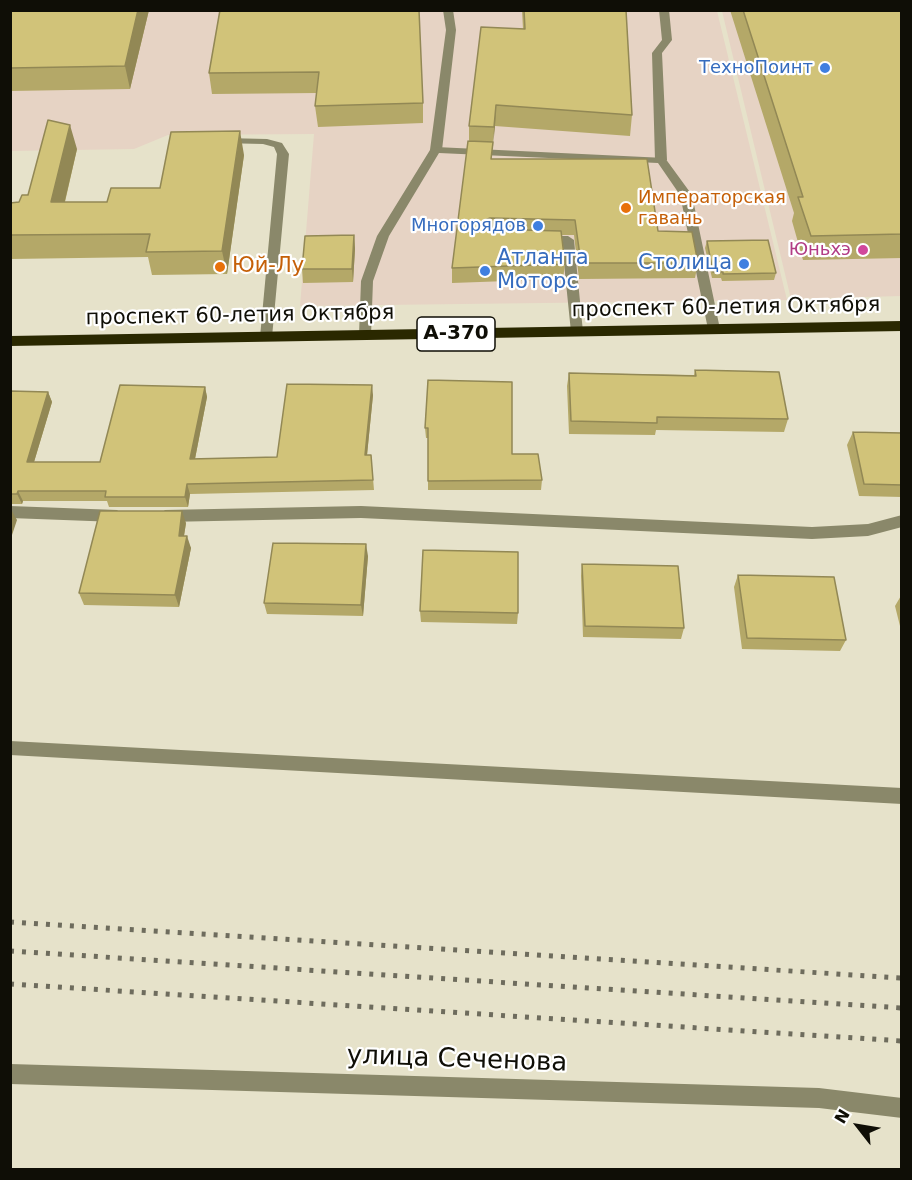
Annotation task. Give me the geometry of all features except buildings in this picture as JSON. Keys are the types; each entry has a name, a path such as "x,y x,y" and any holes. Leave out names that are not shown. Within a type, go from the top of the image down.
{"highway":[{"name":"проспект 60-летия Октября","path":"10,341 902,326"}],"street":[{"path":"365,335 367,281 383,236 436,150 451,30 448,10"},
{"path":"663,10 667,40 657,53 662,160 686,195 714,329"},
{"path":"216,140 263,141 278,145 283,154 266,337"},
{"path":"436,150 662,160"},
{"path":"534,240 568,240 577,332"},
{"path":"10,512 128,516"},
{"path":"151,516 361,513 813,533 868,530 902,521"},
{"path":"10,748 902,796"},
{"name":"улица Сеченова","path":"10,1074 819,1098 902,1108"}],"shaded area":[{"name":"Многорядов","path":"10,11 717,11 787,300 300,306 314,134 168,135 134,149 11,151"},
{"path":"722,11 901,11 901,296 791,299"}],"railway":[{"path":"10,922 902,978"},
{"path":"10,951 902,1008"},
{"path":"10,984 902,1041"}],"place":[{"name":"ТехноПоинт","path":"825,68"},
{"name":"Императорская гавань","path":"626,208"},
{"name":"Многорядов","path":"538,226"},
{"name":"Юньхэ","path":"863,250"},
{"name":"Столица","path":"744,264"},
{"name":"Юй-Лу","path":"220,267"},
{"name":"Атланта Моторс","path":"485,271"}]}
